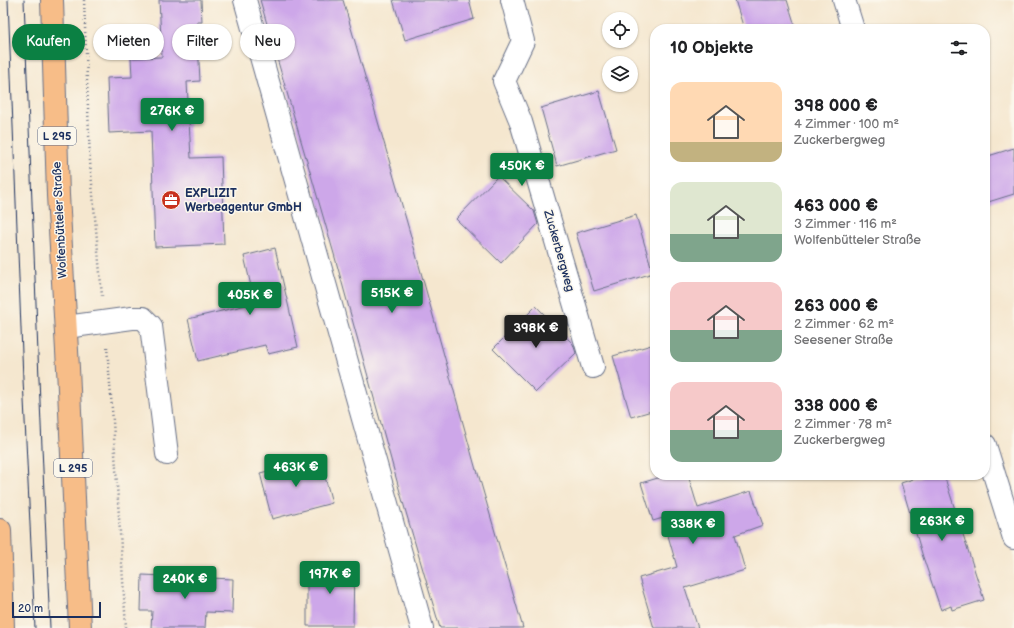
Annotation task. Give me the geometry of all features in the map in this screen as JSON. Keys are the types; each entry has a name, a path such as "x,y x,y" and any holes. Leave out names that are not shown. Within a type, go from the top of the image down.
{"main road":[{"name":"Wolfenbütteler Straße","path":"52,0 58,195 66,327 80,628"},
{"path":"0,530 1,602 3,628"}],"street":[{"path":"245,0 422,628"},
{"name":"Zuckerbergweg","path":"512,0 523,41 504,81 521,122 593,367"},
{"path":"844,0 851,24"},
{"path":"66,327 132,318 144,318 151,326 167,454"},
{"path":"990,461 1014,538"}],"building":[{"path":"159,0 201,0 202,22 197,22 197,24 172,24 172,60 199,60 200,81 187,82 191,158 221,157 224,244 155,247 151,131 109,133 107,78 132,77 131,60 164,60 164,24 160,24"},
{"path":"260,0 343,0 476,470 523,628 440,628 277,60 295,60 295,24 267,24"},
{"path":"393,0 469,0 474,19 405,40"},
{"path":"735,0 787,0 794,24 742,24"},
{"path":"599,91 616,149 557,166 541,108"},
{"path":"1014,148 1014,194 990,201 990,155"},
{"path":"498,176 534,211 538,224 501,263 456,219"},
{"path":"636,215 650,263 650,274 594,291 576,233"},
{"path":"275,248 298,347 268,354 265,345 198,361 188,319 255,303 244,256"},
{"path":"536,306 573,344 576,353 536,392 493,349"},
{"path":"650,345 650,411 631,417 613,356"},
{"path":"320,458 332,503 272,519 260,473"},
{"path":"651,480 690,480 698,508 751,491 763,525 735,535 745,570 685,588 698,628 654,628 639,578 677,567 663,518 653,521 641,483"},
{"path":"910,480 946,480 984,600 952,610 951,606 941,610 923,557 901,483"},
{"path":"307,564 354,564 353,626 307,626"},
{"path":"142,575 233,579 232,613 206,612 205,628 151,628 152,611 141,611"}],"tram line":[{"path":"8,0 23,379 35,628"},
{"path":"24,0 50,628"}],"place":[{"name":"EXPLIZIT Werbeagentur GmbH","path":"171,200"}]}
